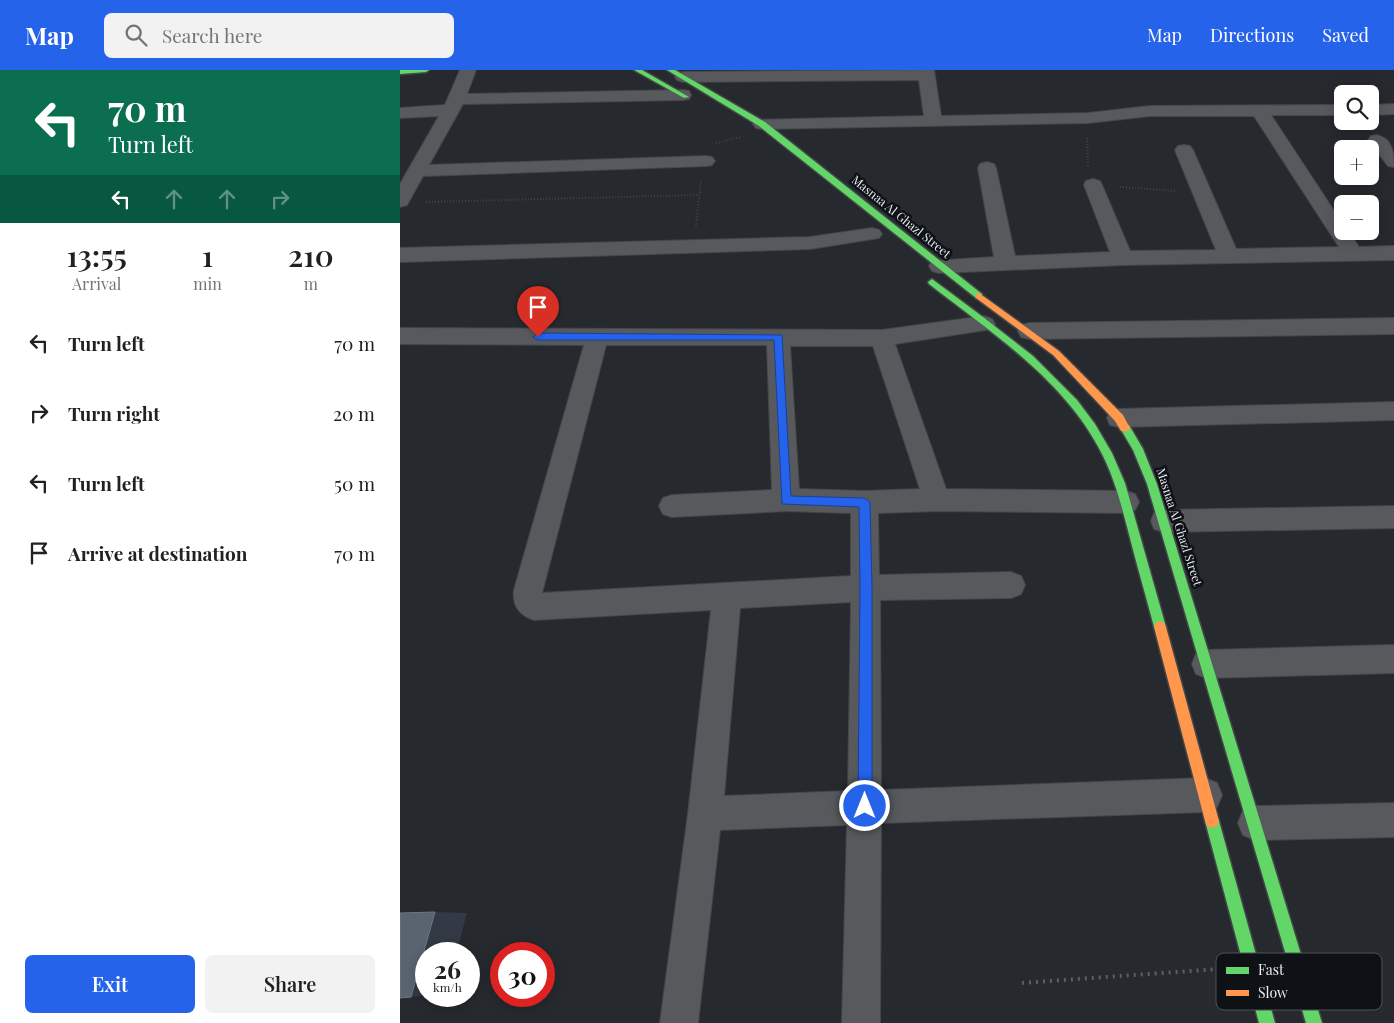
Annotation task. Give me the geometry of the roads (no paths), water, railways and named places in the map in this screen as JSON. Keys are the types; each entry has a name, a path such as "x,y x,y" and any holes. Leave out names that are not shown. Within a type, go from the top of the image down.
{"street":[{"path":"400,72 426,70"},
{"path":"400,201 454,105 468,70"},
{"path":"637,70 699,104"},
{"path":"676,74 926,72 933,122"},
{"name":"Masnaa Al Ghazl Street","path":"676,74 762,124 930,269 984,324 1059,387 1081,412 1100,439 1115,469 1126,502 1248,953"},
{"path":"400,113 454,105 682,95"},
{"path":"1379,110 1394,109"},
{"path":"1260,110 1353,254"},
{"path":"762,124 1088,118 1150,111 1334,110"},
{"path":"1379,141 1394,162"},
{"path":"1184,150 1229,257"},
{"path":"417,171 706,161"},
{"path":"986,168 1006,264"},
{"path":"1093,185 1123,258"},
{"path":"400,255 810,243 870,232"},
{"path":"930,269 1123,258 1394,253"},
{"name":"Masnaa Al Ghazl Street","path":"930,269 1028,331 1077,373 1119,418 1138,449 1164,520 1293,953"},
{"path":"400,336 882,338 984,324"},
{"path":"1028,331 1394,326"},
{"path":"597,337 528,590 527,600 534,607 866,588 1011,585"},
{"path":"778,337 786,500"},
{"path":"882,338 937,500"},
{"path":"1119,418 1394,412"},
{"path":"672,506 786,500 864,502 937,500 1126,502"},
{"path":"861,1023 865,806 866,588 864,502"},
{"path":"1164,520 1394,517"},
{"path":"679,1023 705,814 727,595"},
{"path":"1207,664 1394,659"},
{"path":"705,814 865,806 1205,795"},
{"path":"1255,823 1394,820"},
{"name":"Masnaa Al Ghazl Street","path":"1264,1010 1267,1023"},
{"name":"Masnaa Al Ghazl Street","path":"1310,1010 1314,1023"}]}
